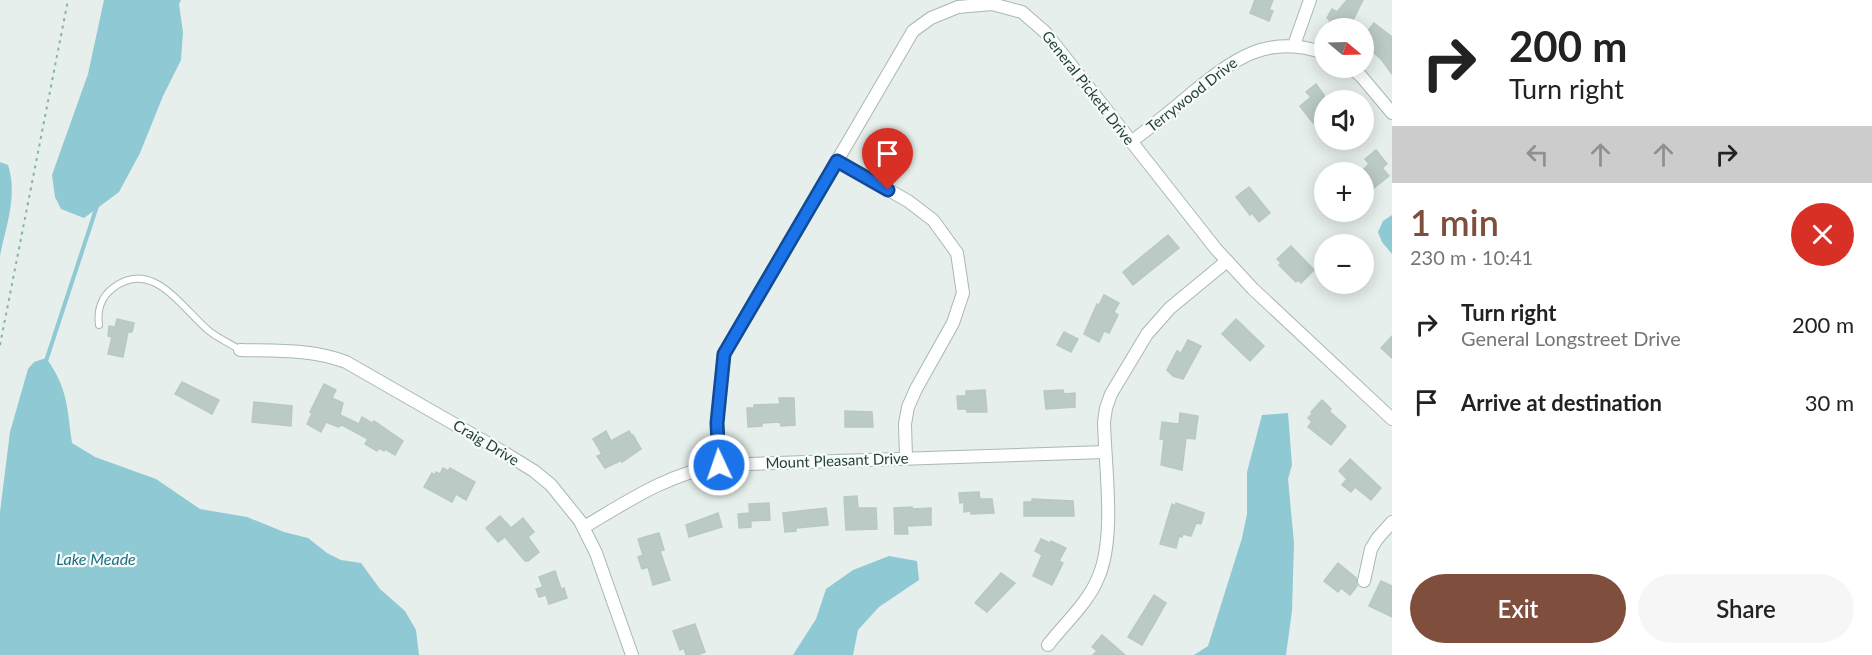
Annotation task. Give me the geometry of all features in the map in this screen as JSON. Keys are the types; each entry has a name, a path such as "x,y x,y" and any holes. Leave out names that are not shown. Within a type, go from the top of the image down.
{"street":[{"path":"1294,45 1310,0"},
{"name":"General Pickett Drive","path":"719,465 717,423 724,354 913,31 931,18 958,7 992,4 1022,12 1045,32 1190,219 1227,261 1253,289 1392,419"},
{"name":"Terrywood Drive","path":"1131,142 1237,59 1261,49 1294,45 1314,50"},
{"path":"1362,78 1392,113"},
{"path":"837,161 908,201 933,220 957,253 963,293 953,323 908,406 905,423 906,458"},
{"path":"1048,645 1098,581 1104,564 1108,532 1104,422 1111,394 1147,334 1170,308 1227,261"},
{"name":"Craig Drive","path":"240,350 307,352 327,355 363,370 534,471 565,500 584,527 607,579 632,655"},
{"name":"Mount Pleasant Drive","path":"584,527 658,483 698,469 719,465 1105,452"},
{"path":"1364,581 1371,549 1377,538 1392,522"}],"lane":[{"path":"99,326 99,310 108,293 125,281 143,278 161,286 209,331 240,350"}],"path":[{"path":"0,345 68,0"}],"water":[{"path":"104,0 181,0 179,4 183,32 181,60 163,96 140,153 119,192 84,218 61,209 55,197 52,175 88,74"},
{"path":"0,162 8,165 12,188 10,210 0,256"},
{"path":"1392,215 1392,254 1382,242 1378,232 1383,221"},
{"name":"Lake Meade","path":"46,358 63,389 72,443 95,457 156,479 200,509 247,517 284,532 308,538 327,553 341,560 361,563 380,589 405,611 416,630 419,655 0,655 0,512 10,432 28,369 34,362"},
{"path":"1288,413 1292,465 1288,479 1294,543 1292,611 1286,655 1194,655 1208,646 1242,538 1247,514 1247,472 1262,415"},
{"path":"889,556 917,561 919,580 879,607 858,630 853,655 793,655 816,619 826,589 853,570"}],"building":[{"path":"1255,0 1273,0 1269,10 1273,11 1269,21 1250,13"},
{"path":"1347,0 1363,0 1354,18 1327,18 1332,9 1337,12"},
{"path":"1374,23 1392,37 1392,74 1374,53"},
{"path":"1316,84 1320,90 1314,90 1313,123 1300,106 1311,97 1306,92"},
{"path":"1376,150 1387,164 1382,168 1389,176 1374,188 1374,162 1367,162 1365,159"},
{"path":"1249,187 1270,213 1259,222 1252,213 1250,215 1236,197"},
{"path":"1168,235 1179,248 1133,285 1123,272"},
{"path":"1291,246 1314,270 1301,283 1298,280 1296,282 1279,265 1281,263 1277,259"},
{"path":"1104,295 1119,303 1114,312 1118,315 1109,333 1104,331 1099,342 1084,334 1097,304 1099,305"},
{"path":"117,319 134,323 132,332 128,332 123,357 108,354 112,337 108,336 109,326 115,327"},
{"path":"1236,319 1264,346 1250,361 1222,334"},
{"path":"1064,332 1078,339 1071,352 1057,345"},
{"path":"1392,336 1392,358 1381,348"},
{"path":"1188,340 1201,346 1183,379 1173,376 1167,370 1177,351 1181,353"},
{"path":"182,382 219,400 212,414 175,394"},
{"path":"324,384 336,390 332,398 343,403 340,415 359,424 362,417 372,423 374,421 403,441 395,455 385,449 384,451 379,448 377,451 365,444 368,439 342,425 338,427 326,422 321,432 307,424 312,413 310,412"},
{"path":"985,390 987,412 967,412 967,409 958,409 957,396 966,396 966,391"},
{"path":"1063,390 1064,394 1075,393 1075,407 1046,409 1044,391"},
{"path":"779,398 794,398 795,425 781,426 780,422 748,427 747,408 754,408 754,405 780,404"},
{"path":"1322,400 1331,409 1329,411 1346,426 1331,445 1308,427 1312,422 1308,418 1313,413 1311,412"},
{"path":"254,402 292,406 291,426 252,422"},
{"path":"845,411 872,412 873,427 845,427"},
{"path":"1180,413 1198,416 1195,439 1186,438 1182,470 1161,465 1164,440 1160,439 1162,422 1179,424"},
{"path":"606,431 611,441 629,431 641,449 622,462 622,460 605,468 597,456 602,454 593,439"},
{"path":"1350,459 1381,488 1371,500 1355,487 1351,492 1342,485 1347,479 1339,471"},
{"path":"443,468 448,471 450,468 475,482 466,500 456,494 452,502 424,487 432,473 440,474"},
{"path":"979,492 980,499 992,499 994,513 964,512 964,502 960,503 959,493"},
{"path":"857,496 858,508 876,508 877,529 846,530 844,497"},
{"path":"1032,499 1073,501 1074,516 1024,516 1024,502 1032,502"},
{"path":"769,503 770,520 750,521 749,504"},
{"path":"1176,503 1204,513 1201,524 1196,523 1191,536 1183,534 1182,537 1179,536 1176,548 1160,544 1172,504 1176,506"},
{"path":"912,507 912,509 931,508 931,525 907,526 908,534 895,534 894,508"},
{"path":"826,508 828,525 796,528 796,531 785,532 783,513"},
{"path":"718,513 722,527 689,537 686,525"},
{"path":"750,513 751,527 739,528 738,514"},
{"path":"500,516 511,528 523,518 534,532 528,537 539,552 525,561 505,537 498,542 486,528"},
{"path":"659,533 664,550 660,551 670,580 653,585 648,567 642,569 638,557 643,555 638,539"},
{"path":"1041,539 1066,548 1059,561 1063,563 1052,585 1033,576 1042,555 1035,551"},
{"path":"1338,563 1356,578 1357,586 1350,595 1341,588 1338,592 1324,581"},
{"path":"555,571 561,589 564,588 567,598 549,604 546,595 539,597 536,589 543,587 539,577"},
{"path":"1001,573 1015,583 987,612 975,603"},
{"path":"1381,581 1392,586 1392,617 1369,606"},
{"path":"1154,595 1166,603 1142,645 1128,637"},
{"path":"695,624 705,652 686,655 684,648 680,650 673,631"},
{"path":"1102,635 1125,655 1093,655 1097,651 1092,647"}],"waterway":[{"path":"46,361 97,206"}],"route":[{"path":"719,465 717,423 724,354 837,161 888,190"}]}
